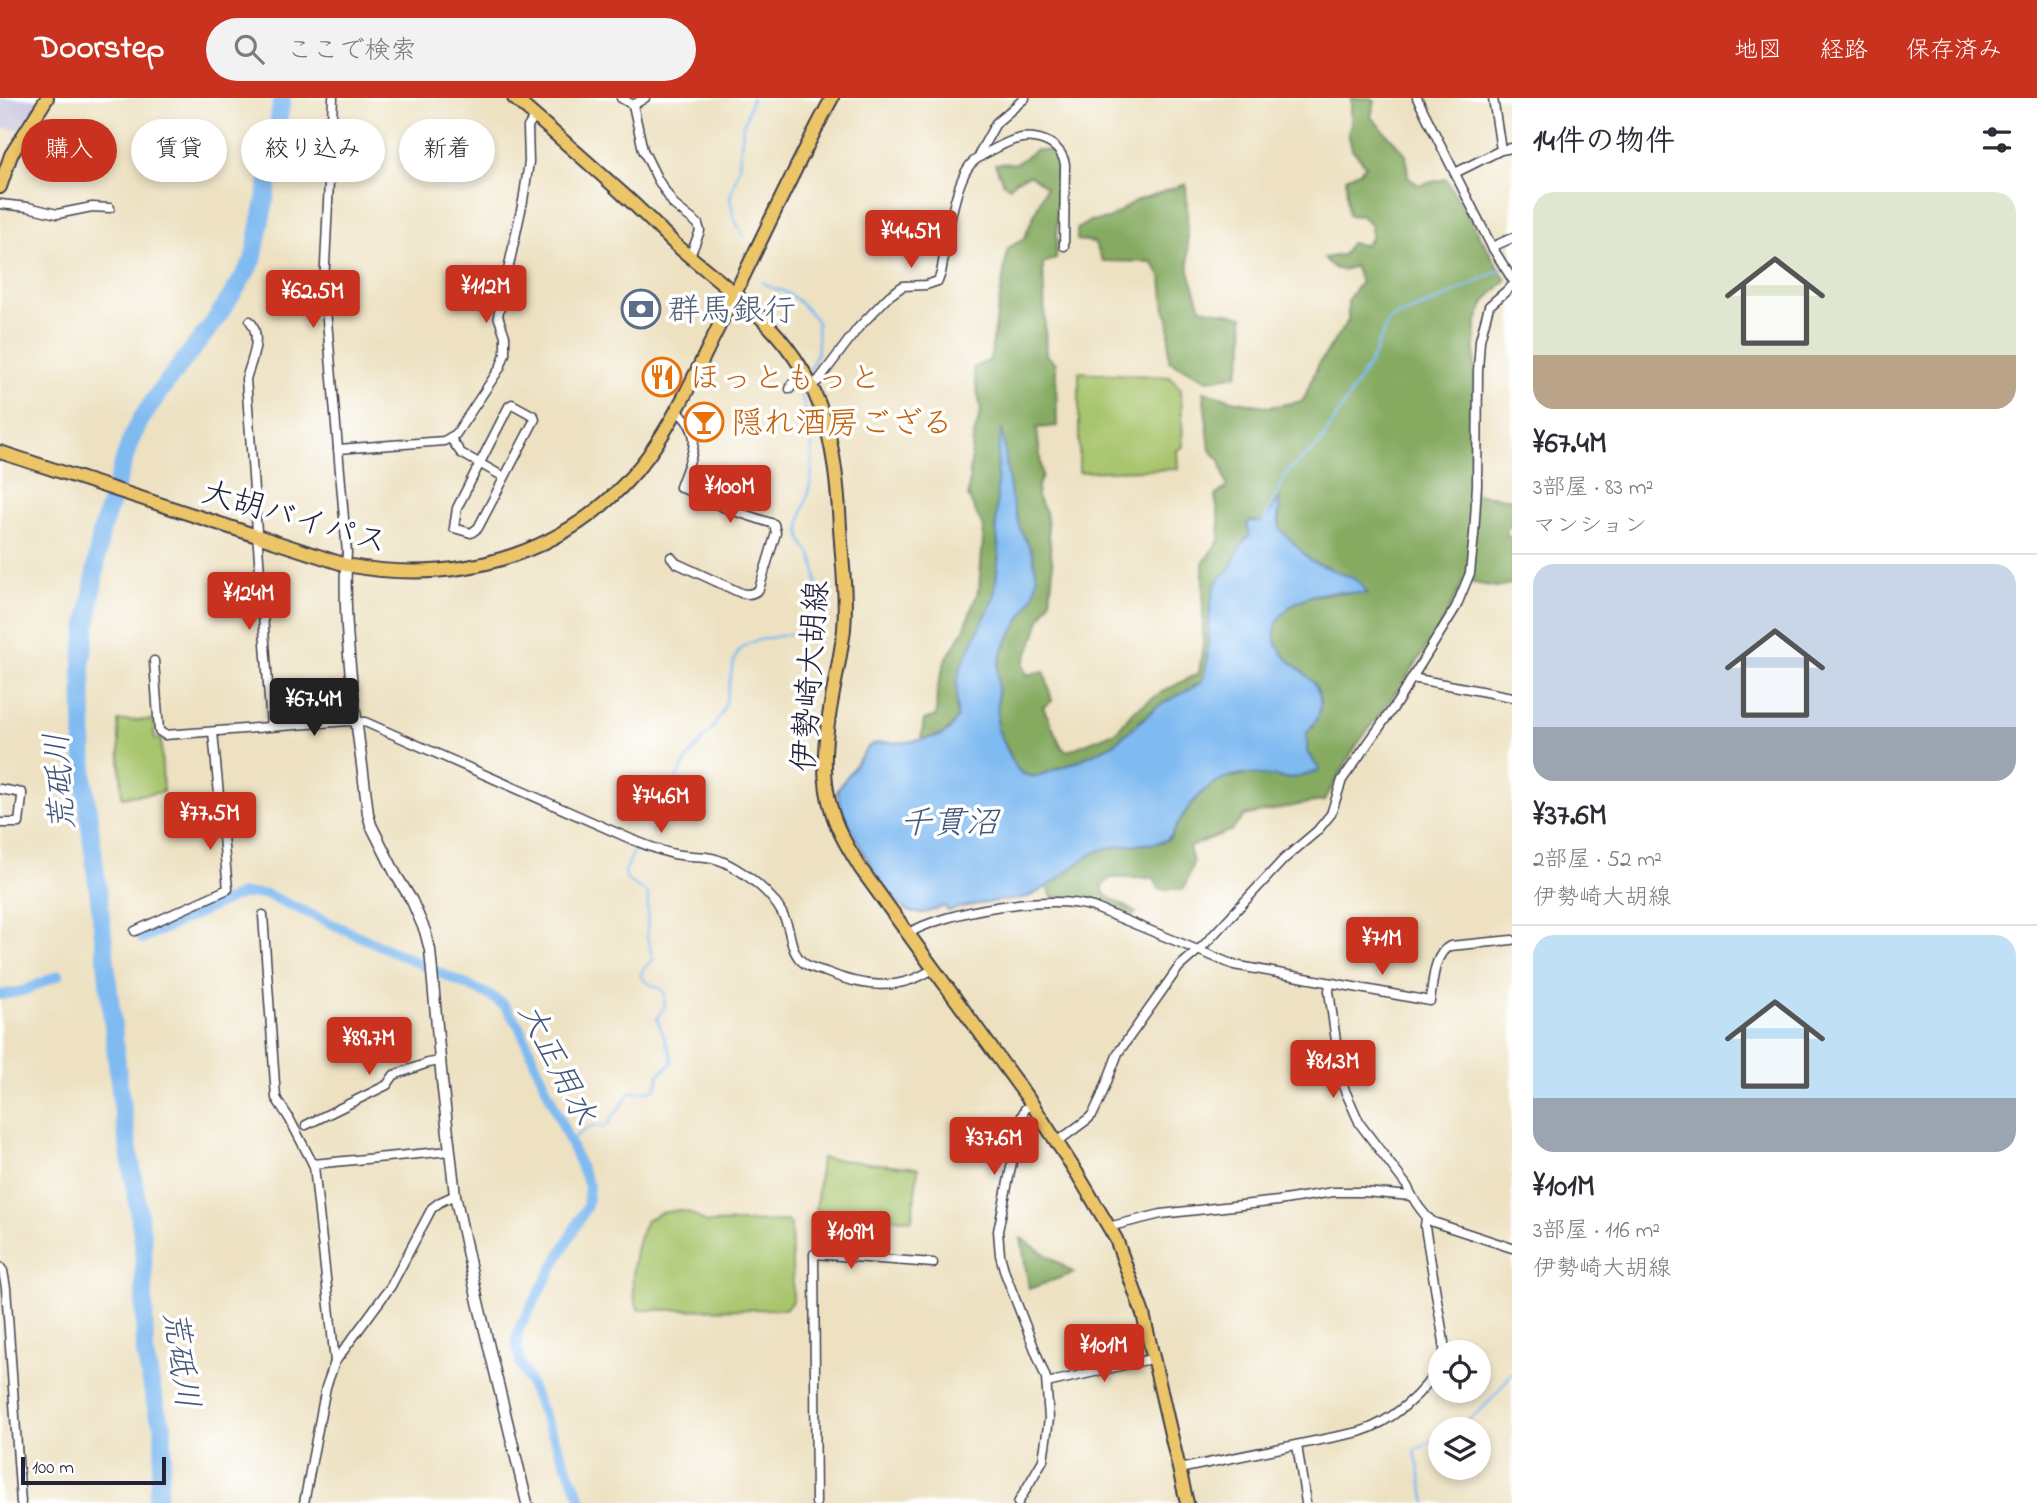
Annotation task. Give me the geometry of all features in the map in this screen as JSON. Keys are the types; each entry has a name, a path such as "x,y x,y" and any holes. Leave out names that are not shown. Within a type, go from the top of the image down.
{"main road":[{"path":"0,187 4,164 47,98"},
{"name":"大胡バイパス","path":"0,452 346,565 400,572 441,572 499,560 533,548 576,524 619,489 647,457 677,411 832,98"},
{"name":"伊勢崎大胡線","path":"521,101 775,332 811,386 827,424 836,470 844,598 843,635 825,752 828,795 836,824 853,856 907,934 1057,1142 1116,1239 1138,1298 1154,1357 1187,1503"}],"street":[{"path":"332,98 324,286 347,553 349,638 368,814 371,825 419,916 432,961 455,1195 527,1503"},
{"path":"621,98 633,105 643,150 658,180 674,205 698,224 700,231 690,256"},
{"path":"633,105 645,98"},
{"path":"980,156 996,123 1025,98"},
{"path":"1417,98 1492,247 1512,279"},
{"path":"1493,98 1501,150"},
{"path":"338,449 451,439 500,368 505,354 505,336 498,317 523,201 528,162 528,127 535,116"},
{"path":"811,386 818,381 858,328 889,296 903,286 926,285 938,281 959,187 968,168 980,156 1014,139 1024,137 1045,141 1058,149 1065,164 1064,246"},
{"path":"1455,173 1501,150 1512,148"},
{"path":"0,204 57,214 92,207 110,208"},
{"path":"1492,247 1512,238"},
{"path":"1057,1142 1090,1117 1118,1053 1179,967 1331,814 1342,780 1380,727 1456,607 1470,573 1477,485 1480,340 1489,306 1512,286"},
{"path":"250,321 255,328 256,342 246,379 271,726"},
{"path":"790,389 804,373"},
{"path":"512,404 535,419 504,477 476,531 471,533 454,528 457,508 509,405 512,404"},
{"path":"671,557 673,561 741,593 751,594 759,589 776,533 774,524 725,508 680,487 695,444 687,420 677,411"},
{"path":"451,439 461,453 504,477"},
{"path":"154,661 159,731 165,736 357,721 384,730 633,840 671,853 712,856 735,868 761,887 776,904 786,920 792,946 804,964 837,977 878,986 919,978 933,969"},
{"path":"1412,678 1512,697"},
{"path":"135,931 228,889 214,732"},
{"path":"0,789 18,791 22,793 22,797 19,823 0,823"},
{"path":"907,934 976,910 1067,901 1093,907 1234,965 1430,1001 1439,957 1444,949 1450,946 1512,940"},
{"path":"263,915 276,1098 313,1164 335,1362"},
{"path":"1330,983 1342,1084 1360,1124 1407,1186 1426,1217 1433,1222 1512,1248"},
{"path":"306,1125 387,1085 394,1076 440,1061"},
{"path":"1018,1503 1043,1460 1049,1419 1047,1383 1005,1273 998,1231 1021,1118 1031,1104"},
{"path":"313,1164 450,1151"},
{"path":"1108,1227 1161,1214 1333,1192 1411,1196"},
{"path":"304,1503 326,1387 335,1362 391,1286 432,1208 455,1195"},
{"path":"1426,1217 1425,1227 1444,1340"},
{"path":"816,1503 814,1254 933,1263"},
{"path":"0,1267 6,1288 21,1503"},
{"path":"1047,1383 1154,1357"},
{"path":"1179,1469 1376,1427 1428,1383"},
{"path":"1297,1445 1306,1503"}],"shaded area":[{"path":"0,98 36,98 35,107 27,119 21,119 20,129 0,128"}],"green space":[{"path":"1351,98 1371,98 1375,101 1371,117 1406,154 1408,177 1419,185 1446,179 1506,280 1486,300 1476,323 1471,446 1474,494 1512,499 1512,527 1507,527 1507,536 1512,538 1512,584 1496,587 1463,581 1445,619 1356,746 1324,801 1244,816 1232,830 1189,847 1193,863 1184,889 1159,889 1154,878 1111,878 1102,886 1105,895 1136,913 1132,916 1083,900 1052,897 1047,887 1085,857 1124,844 1161,843 1170,838 1196,798 1224,778 1258,773 1283,778 1319,769 1307,752 1307,732 1313,726 1315,684 1283,656 1276,643 1276,628 1287,610 1307,598 1330,593 1367,593 1353,578 1311,561 1280,529 1279,499 1263,522 1250,521 1247,525 1250,535 1216,584 1210,607 1207,658 1201,683 1157,707 1114,744 1036,777 1023,774 1016,768 997,728 998,666 1003,649 1025,611 1033,554 1020,529 1011,497 1002,432 998,454 996,526 999,554 994,598 961,667 957,718 942,734 921,739 924,720 936,716 937,689 945,661 964,630 979,588 984,529 968,496 973,439 981,411 973,368 990,360 1008,248 1024,239 1046,187 1030,175 1016,180 1010,187 1003,183 995,164 1017,163 1036,150 1053,151 1059,166 1056,259 1043,263 1046,355 1056,363 1057,426 1037,428 1042,476 1037,497 1046,512 1053,568 1050,601 1040,619 1023,664 1027,675 1044,671 1052,701 1043,707 1062,748 1068,751 1117,731 1132,712 1162,692 1199,673 1203,646 1203,563 1220,539 1215,496 1227,487 1220,460 1210,450 1203,391 1269,407 1303,401 1318,365 1348,321 1348,299 1361,282 1354,266 1337,269 1324,258 1343,255 1350,243 1365,245 1371,238 1371,226 1362,216 1348,215 1346,178 1366,165 1352,149 1348,133 1351,123"},
{"path":"1186,184 1189,271 1201,308 1243,316 1244,348 1237,375 1208,380 1169,361 1169,318 1165,311 1162,278 1152,262 1103,261 1094,242 1077,240 1077,229 1090,221 1109,219 1135,201"},
{"path":"1079,372 1170,377 1181,389 1183,447 1177,450 1178,469 1079,472"},
{"path":"153,720 155,739 161,739 163,792 122,797 118,721"},
{"path":"821,1158 918,1168 912,1220 816,1210"},
{"path":"679,1210 707,1223 788,1221 791,1225 793,1301 785,1309 639,1310 633,1290 633,1277 642,1229 646,1220 660,1213"},
{"path":"1021,1238 1074,1273 1029,1289"}],"water":[{"name":"千貫沼","path":"1002,429 1011,497 1020,529 1033,554 1037,578 1034,595 1003,649 998,666 997,728 1016,768 1023,774 1036,777 1114,744 1157,707 1201,683 1207,658 1210,607 1216,584 1250,535 1247,525 1250,521 1263,522 1280,498 1280,529 1311,561 1353,578 1362,585 1367,594 1336,592 1308,596 1283,613 1275,630 1276,640 1284,656 1312,681 1319,694 1320,710 1307,732 1307,752 1320,770 1293,778 1247,774 1225,778 1198,796 1167,839 1094,853 1042,890 1026,897 948,911 945,906 913,913 899,904 888,891 865,855 846,817 837,790 869,746 940,736 949,731 957,718 957,682 961,667 994,598 999,554 996,526 998,454"}],"waterway":[{"name":"荒砥川","path":"156,1503 163,1454 163,1426 157,1412 145,1354 143,1240 121,1100 84,780 82,660 101,532 130,442 160,391 214,322 253,260 282,98"},
{"path":"744,237 734,218 730,198 739,166 743,127 752,98"},
{"path":"1263,523 1286,473 1320,444 1372,359 1389,319 1435,302 1512,264"},
{"path":"763,282 793,297 817,322 818,351 809,371"},
{"path":"652,831 682,768 721,715 738,653 750,643 800,631 808,626 813,618 817,595 815,568 800,531 812,466 811,440 807,414 799,390 801,386"},
{"path":"569,1143 589,1128 608,1124 630,1093 650,1091 656,1087 658,1075 672,1063 657,1019 665,1005 664,991 646,982 641,976 653,959 647,937 648,894 627,880 625,872 636,846"},
{"name":"大正用水","path":"142,939 241,894 266,894 489,995 504,1005 519,1026 589,1186 587,1206 517,1336 520,1362 583,1503"},
{"name":"大正用水","path":"0,995 23,991 59,975"},
{"path":"1472,1417 1492,1399 1512,1373"},
{"path":"1426,1503 1415,1451 1428,1443"}],"place":[{"name":"群馬銀行","path":"641,309"},
{"name":"ほっともっと","path":"662,377"},
{"name":"隠れ酒房ござる","path":"704,422"}]}
